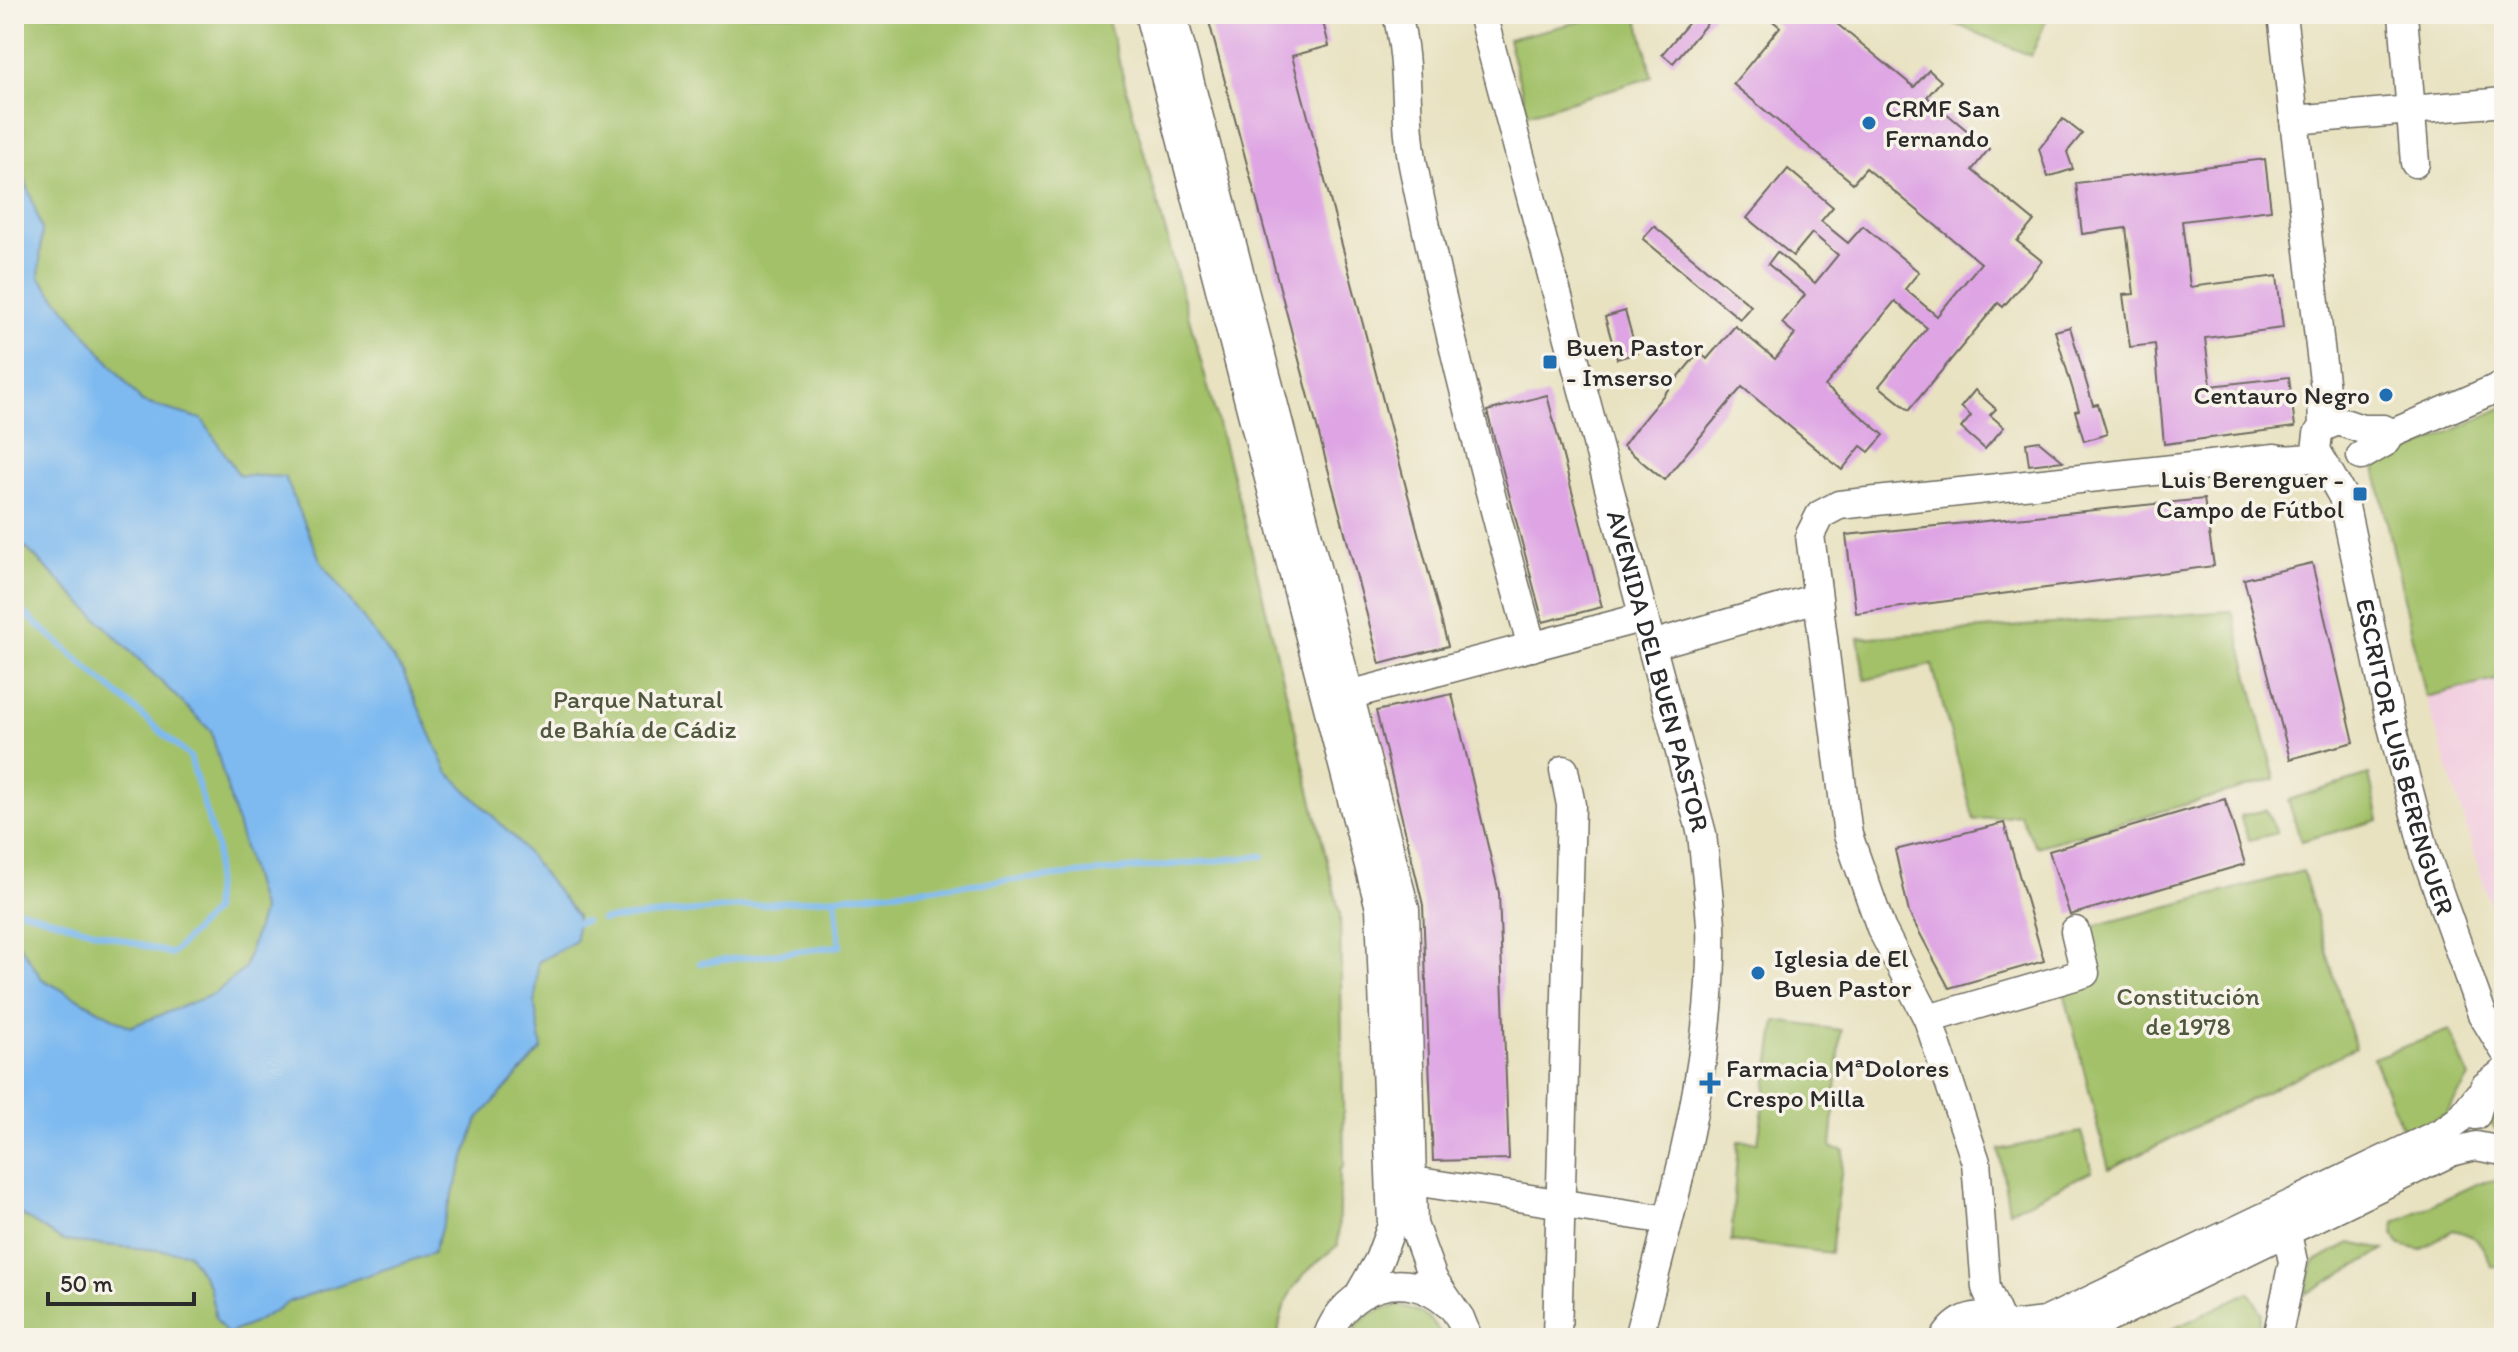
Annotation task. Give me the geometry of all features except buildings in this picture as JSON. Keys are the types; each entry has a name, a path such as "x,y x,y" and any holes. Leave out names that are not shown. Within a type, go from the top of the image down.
{"street":[{"path":"1149,14 1380,908 1392,1225 1379,1260 1359,1295 1338,1314 1327,1338"},
{"path":"1172,14 1405,909 1413,1224 1421,1252 1469,1336"},
{"path":"1397,14 1407,57 1412,161 1422,208 1468,414 1532,647"},
{"name":"AVENIDA DEL BUEN PASTOR","path":"1482,14 1702,834 1711,925 1708,1002 1692,1110 1638,1338"},
{"path":"2282,14 2325,390 2322,395 2341,469 2387,441 2391,434 2504,385"},
{"path":"2403,14 2415,163"},
{"path":"2294,120 2504,102"},
{"path":"2009,1328 1986,1288 1976,1162 1928,1019 1881,928 1848,835 1810,535 1820,515 1839,505 2275,458 2287,461 2303,457 2331,438 2384,429 2391,434"},
{"name":"ESCRITOR LUIS BERENGUER","path":"2331,438 2389,715 2426,856 2482,1014 2504,1050"},
{"path":"2343,497 2358,459"},
{"path":"1652,645 1817,598"},
{"path":"1349,695 1644,617"},
{"path":"1557,1338 1571,805 1564,770"},
{"path":"1928,1019 2085,973 2075,931"},
{"name":"ESCRITOR LUIS BERENGUER","path":"2482,1014 2489,1085 2476,1118 2479,1129 2503,1151"},
{"path":"1952,1330 1980,1315 2009,1328 2045,1322 2442,1132 2460,1119 2489,1085"},
{"path":"2068,1338 2451,1152 2476,1146 2503,1151"},
{"path":"1413,1181 1668,1220"},
{"path":"2277,1338 2293,1262 2287,1233"},
{"path":"1359,1295 1400,1284 1428,1290 1452,1307"},
{"path":"1952,1330 1977,1294 1986,1288"}],"shaded area":[{"path":"2504,678 2504,950 2426,697"}],"green space":[{"name":"Parque Natural de Bahía de Cádiz","path":"14,14 1106,14 1244,519 1340,914 1344,1166 1340,1170 1338,1245 1296,1284 1284,1308 1278,1338 14,1338"},
{"path":"1611,14 1637,14 1652,77 1528,114 1508,39"},
{"path":"1933,14 2049,14 2031,56"},
{"path":"2504,407 2504,678 2426,697 2375,467"},
{"path":"2232,611 2275,779 2036,847 2019,814 1974,820 1932,665 1865,680 1858,638"},
{"path":"2369,775 2379,820 2301,841 2288,800"},
{"path":"2266,810 2277,833 2249,840 2240,816"},
{"name":"Constitución de 1978","path":"2303,871 2355,1048 2109,1169 2061,980 2085,973 2075,931"},
{"path":"1776,1021 1841,1030 1831,1148 1844,1150 1831,1253 1731,1241 1738,1141 1758,1142"},
{"path":"2450,1030 2469,1078 2446,1114 2405,1135 2373,1058"},
{"path":"2504,1086 2504,1138 2493,1126 2490,1112 2494,1099"},
{"path":"2081,1132 2092,1171 2009,1211 1999,1150"},
{"path":"2495,1180 2504,1189 2504,1269 2491,1266 2478,1242 2461,1232 2453,1230 2421,1250 2400,1245 2393,1234 2395,1222 2476,1184"},
{"path":"2350,1243 2385,1250 2305,1294 2313,1262"},
{"path":"2249,1292 2262,1313 2255,1338 2157,1337"},
{"path":"1402,1306 1426,1317 1443,1338 1351,1338 1359,1323 1371,1314"}],"water":[{"path":"14,145 42,230 39,277 142,402 202,419 239,475 285,477 321,562 403,672 447,771 514,837 577,916 576,941 538,962 535,1006 542,1049 478,1119 433,1253 291,1301 254,1323 227,1334 216,1319 209,1286 188,1253 63,1241 14,1210 14,936 42,979 130,1027 214,994 244,969 262,912 211,731 14,536"}],"waterway":[{"path":"14,604 190,757 217,850 213,911 172,954 14,908"},
{"path":"602,920 1263,856"},
{"path":"700,963 840,946 835,898"},
{"path":"575,923 585,921"}],"place":[{"name":"CRMF San Fernando","path":"1869,123"},
{"name":"Buen Pastor - Imserso","path":"1550,362"},
{"name":"Centauro Negro","path":"2386,395"},
{"name":"Luis Berenguer - Campo de Fútbol","path":"2360,494"},
{"name":"Iglesia de El Buen Pastor","path":"1758,973"},
{"name":"Farmacia MªDolores Crespo Milla","path":"1710,1083"}]}
